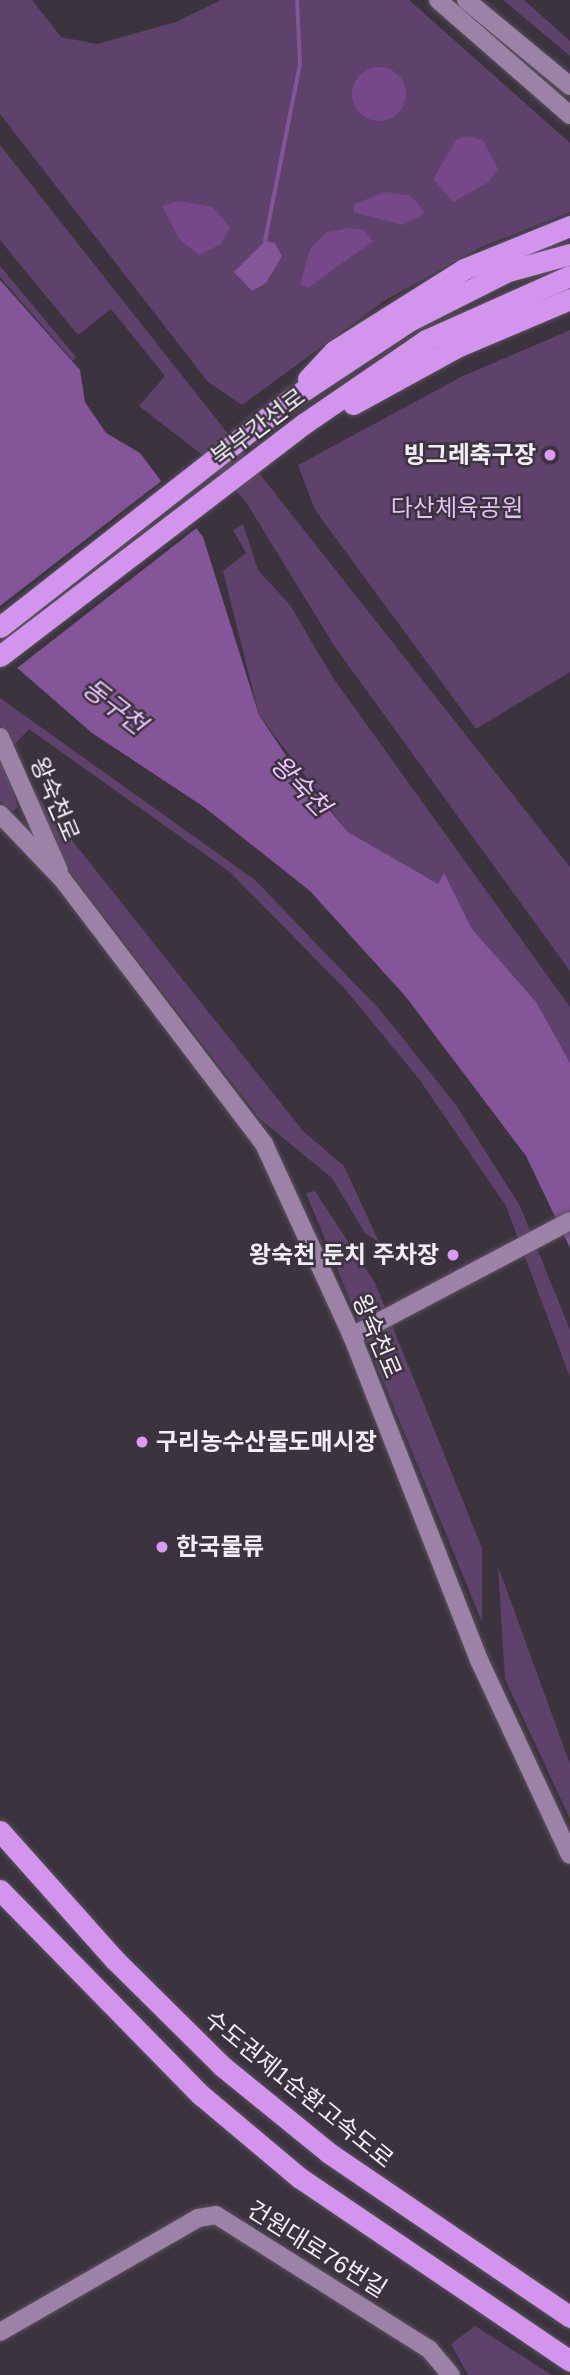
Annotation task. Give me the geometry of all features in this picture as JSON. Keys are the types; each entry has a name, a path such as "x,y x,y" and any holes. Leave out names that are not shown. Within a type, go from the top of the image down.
{"highway":[{"path":"288,401 334,351 382,317 464,269 570,226"},
{"name":"북부간선로","path":"0,627 288,401 409,321 508,271 570,254"},
{"name":"북부간선로","path":"0,656 312,419 426,340 570,276"},
{"path":"312,419 347,408 459,346 570,299"},
{"name":"수도권제1순환고속도로","path":"0,1831 115,1960 222,2066 329,2153 570,2317"},
{"path":"0,1890 201,2095 300,2178 570,2361"}],"street":[{"path":"438,0 570,115"},
{"path":"466,0 570,86"},
{"name":"왕숙천로","path":"0,737 63,880"},
{"name":"왕숙천로","path":"0,814 63,880 264,1143 358,1332 479,1660 570,1855"},
{"path":"358,1332 570,1221"},
{"name":"건원대로76번길","path":"0,2332 198,2218 216,2216 429,2349 451,2375"}],"green space":[{"path":"0,0 32,0 61,37 97,44 176,22 221,0 409,0 570,143 570,212 481,247 384,301 242,405 208,382 0,114"},
{"path":"503,0 524,0 570,41 570,56"},
{"path":"0,145 570,867 570,971 335,647 246,502 200,453 139,406 165,376 111,309 78,335 0,240"},
{"path":"0,266 76,357 73,361 0,277"},
{"name":"다산체육공원","path":"570,330 570,672 476,729 315,510 298,465 463,376"},
{"path":"243,524 258,570 290,605 333,678 570,1007 570,1063 535,1002 472,929 444,874 439,885 348,832 259,715 223,571 246,553 233,530"},
{"path":"0,698 255,880 381,1011 456,1105 520,1206 570,1330 570,1377 506,1206 419,1079 344,988 230,872 29,729 13,746 0,725"},
{"path":"0,748 18,808 12,811 0,801"},
{"path":"28,785 303,1131 344,1166 379,1242 365,1233 332,1178 260,1119 59,858"},
{"path":"315,1191 375,1283 482,1548 482,1622 306,1193"},
{"path":"498,1566 570,1764 570,1819 505,1679"},
{"path":"475,2326 552,2375 468,2375 451,2344"}],"shaded area":[{"path":"379,67 398,75 406,94 398,113 379,121 360,113 352,94 360,75"},
{"path":"468,136 483,140 498,169 487,183 453,202 433,179 457,139"},
{"path":"386,192 411,196 425,213 403,225 353,212 354,204"},
{"path":"179,201 213,207 230,227 221,244 199,255 180,240 162,206"},
{"path":"348,228 364,230 373,241 308,288 300,284 310,249 326,233"}],"water":[{"path":"265,241 275,243 282,256 266,283 252,291 234,272"},
{"path":"0,280 80,370 85,402 106,433 140,453 203,537 259,715 293,766 348,832 438,884 444,873 472,929 536,1002 570,1063 570,1248 526,1156 406,997 310,891 204,807 92,733 0,653"}],"pier":[{"path":"164,479 199,526 12,672 0,658 0,606"}],"waterway":[{"path":"265,241 300,65 297,0"}],"place":[{"name":"빙그레축구장","path":"550,455"},
{"name":"왕숙천 둔치 주차장","path":"453,1255"},
{"name":"구리농수산물도매시장","path":"142,1442"},
{"name":"한국물류","path":"162,1547"}],"water label":[{"name":"동구천","path":"114,707"},
{"name":"왕숙천","path":"300,786"}]}
